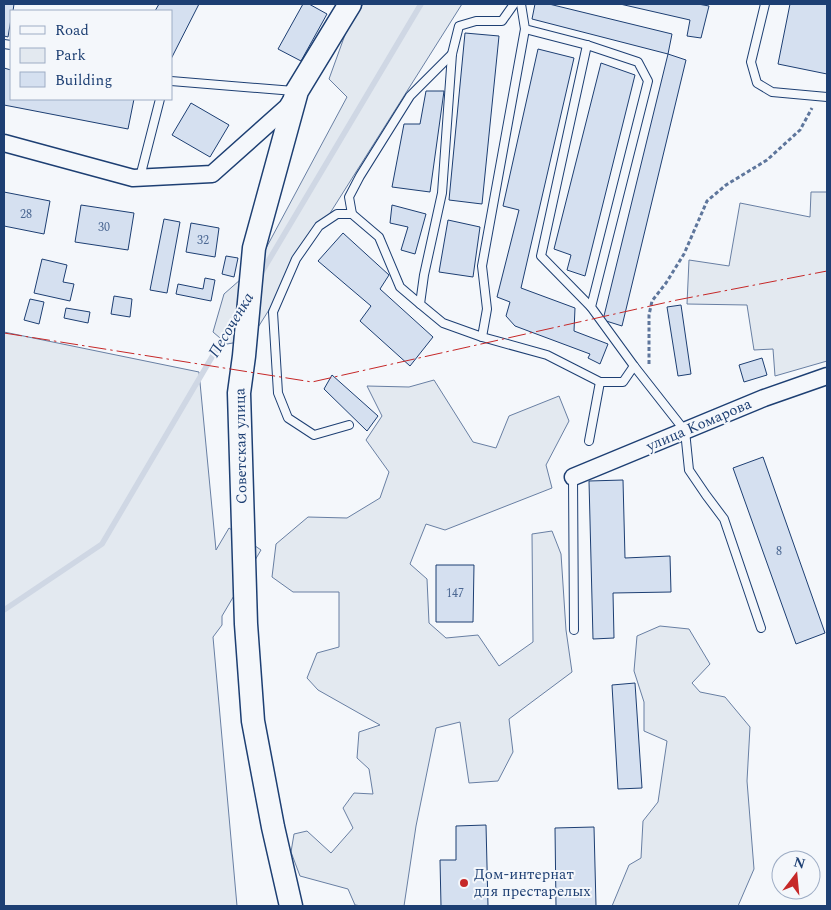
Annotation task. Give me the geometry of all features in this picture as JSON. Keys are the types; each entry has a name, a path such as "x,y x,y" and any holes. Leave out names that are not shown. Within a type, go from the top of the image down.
{"street":[{"name":"Советская улица","path":"291,906 273,828 253,721 246,624 238,393 244,356 254,248 297,91 350,4"},
{"path":"4,144 133,178 212,174 287,108 297,91"},
{"name":"улица Комарова","path":"573,477 764,398 827,376"}],"lane":[{"path":"420,304 424,275 442,193 452,54 459,26 476,21 502,21 514,4"},
{"path":"482,337 488,309 482,266 525,30 521,4"},
{"path":"765,4 751,62 757,83 772,92 827,97"},
{"path":"525,30 587,45 638,62 648,82 591,307"},
{"path":"587,45 541,256 591,307 634,366 685,430 689,470 724,518 761,628"},
{"path":"452,54 410,96 349,197 352,214 379,237 400,287 443,323 482,337 547,356 600,382 623,382 634,366"},
{"path":"172,81 297,91"},
{"path":"140,177 160,100"},
{"path":"349,426 314,435 288,418 278,394 273,312 296,259 319,226 337,214 352,214"},
{"path":"589,440 600,382"},
{"path":"573,477 574,630"}],"path":[{"path":"649,384 649,315 652,301 684,254 707,201 726,185 767,160 800,130 818,96"}],"green space":[{"path":"363,4 462,4 250,340 227,344 213,332 224,294 257,265 347,97 329,79 346,32"},
{"path":"811,192 827,192 827,361 775,376 773,349 754,350 747,305 687,304 689,260 729,266 740,203 810,217"},
{"path":"4,332 199,372 216,550 229,528 261,550 222,616 222,625 213,637 237,906 4,906"},
{"path":"434,380 473,442 496,448 509,416 559,396 569,421 546,465 552,488 445,530 426,524 410,564 427,579 429,623 446,638 478,635 499,666 533,642 532,534 552,531 561,554 566,630 572,672 509,719 513,752 498,781 469,783 460,722 436,728 416,826 404,906 355,905 348,889 300,876 291,852 294,834 307,831 331,853 353,828 343,808 354,793 373,794 369,769 357,758 359,732 380,725 318,690 307,678 317,653 339,647 339,592 293,592 272,577 276,544 308,517 347,518 380,498 389,472 366,440 382,416 367,386 409,387"},
{"path":"660,626 689,629 710,664 692,683 700,692 725,697 750,727 747,781 754,869 738,906 612,906 629,865 641,858 643,821 658,802 667,741 644,731 644,702 634,671 637,636"}],"building":[{"path":"4,4 14,4 13,10 10,10 8,37 4,36"},
{"path":"159,4 199,4 172,57 172,10 156,10"},
{"path":"303,4 309,4 327,14 301,61 278,49"},
{"path":"535,4 549,4 672,34 668,54 532,19"},
{"path":"620,4 698,4 709,6 701,38 687,36 690,20"},
{"path":"790,4 827,4 827,74 778,64"},
{"path":"465,33 499,36 482,204 449,200"},
{"path":"538,49 574,58 521,288 575,308 574,331 608,344 600,364 588,358 590,354 515,326 506,316 510,302 497,297 519,210 503,206"},
{"path":"668,54 686,60 622,326 603,320"},
{"path":"601,63 635,75 585,276 567,270 571,255 554,249"},
{"path":"4,68 10,70 10,100 134,100 128,129 4,105"},
{"path":"426,91 444,91 430,192 392,187 404,124 420,124"},
{"path":"191,103 229,125 210,157 172,135"},
{"path":"4,192 50,201 44,234 4,226"},
{"path":"81,205 134,213 128,250 75,242"},
{"path":"392,205 426,214 415,254 401,250 408,227 390,223"},
{"path":"164,219 180,222 167,293 150,290"},
{"path":"448,220 480,227 473,277 439,272"},
{"path":"191,223 219,228 215,257 186,252"},
{"path":"343,233 389,275 380,289 433,337 410,366 360,321 371,306 318,261"},
{"path":"226,256 238,258 234,277 222,274"},
{"path":"42,259 67,265 63,282 74,284 70,301 34,293"},
{"path":"205,278 215,280 211,301 176,294 178,284 203,289"},
{"path":"114,296 132,299 130,317 111,314"},
{"path":"30,299 44,302 39,324 24,320"},
{"path":"681,305 691,374 678,376 667,307"},
{"path":"66,308 90,312 88,323 64,318"},
{"path":"762,358 767,375 744,382 739,365"},
{"path":"332,375 378,416 367,431 324,389"},
{"path":"763,457 825,633 796,644 733,468"},
{"path":"623,480 625,558 670,556 671,592 613,593 614,638 593,639 589,481"},
{"path":"436,565 474,565 473,622 436,622"},
{"path":"635,683 642,788 618,789 612,685"},
{"name":"Дом-интернат для престарелых","path":"486,825 488,906 441,906 440,860 456,860 456,826"},
{"name":"Дом-интернат для престарелых","path":"594,827 596,906 556,906 555,828"}],"waterway":[{"name":"Песоченка","path":"260,275 421,4"},
{"name":"Песоченка","path":"4,610 102,544 239,311"}],"power":[{"path":"4,333 312,382 677,300 827,271"}],"place":[{"name":"Дом-интернат для престарелых","path":"464,883"}]}
